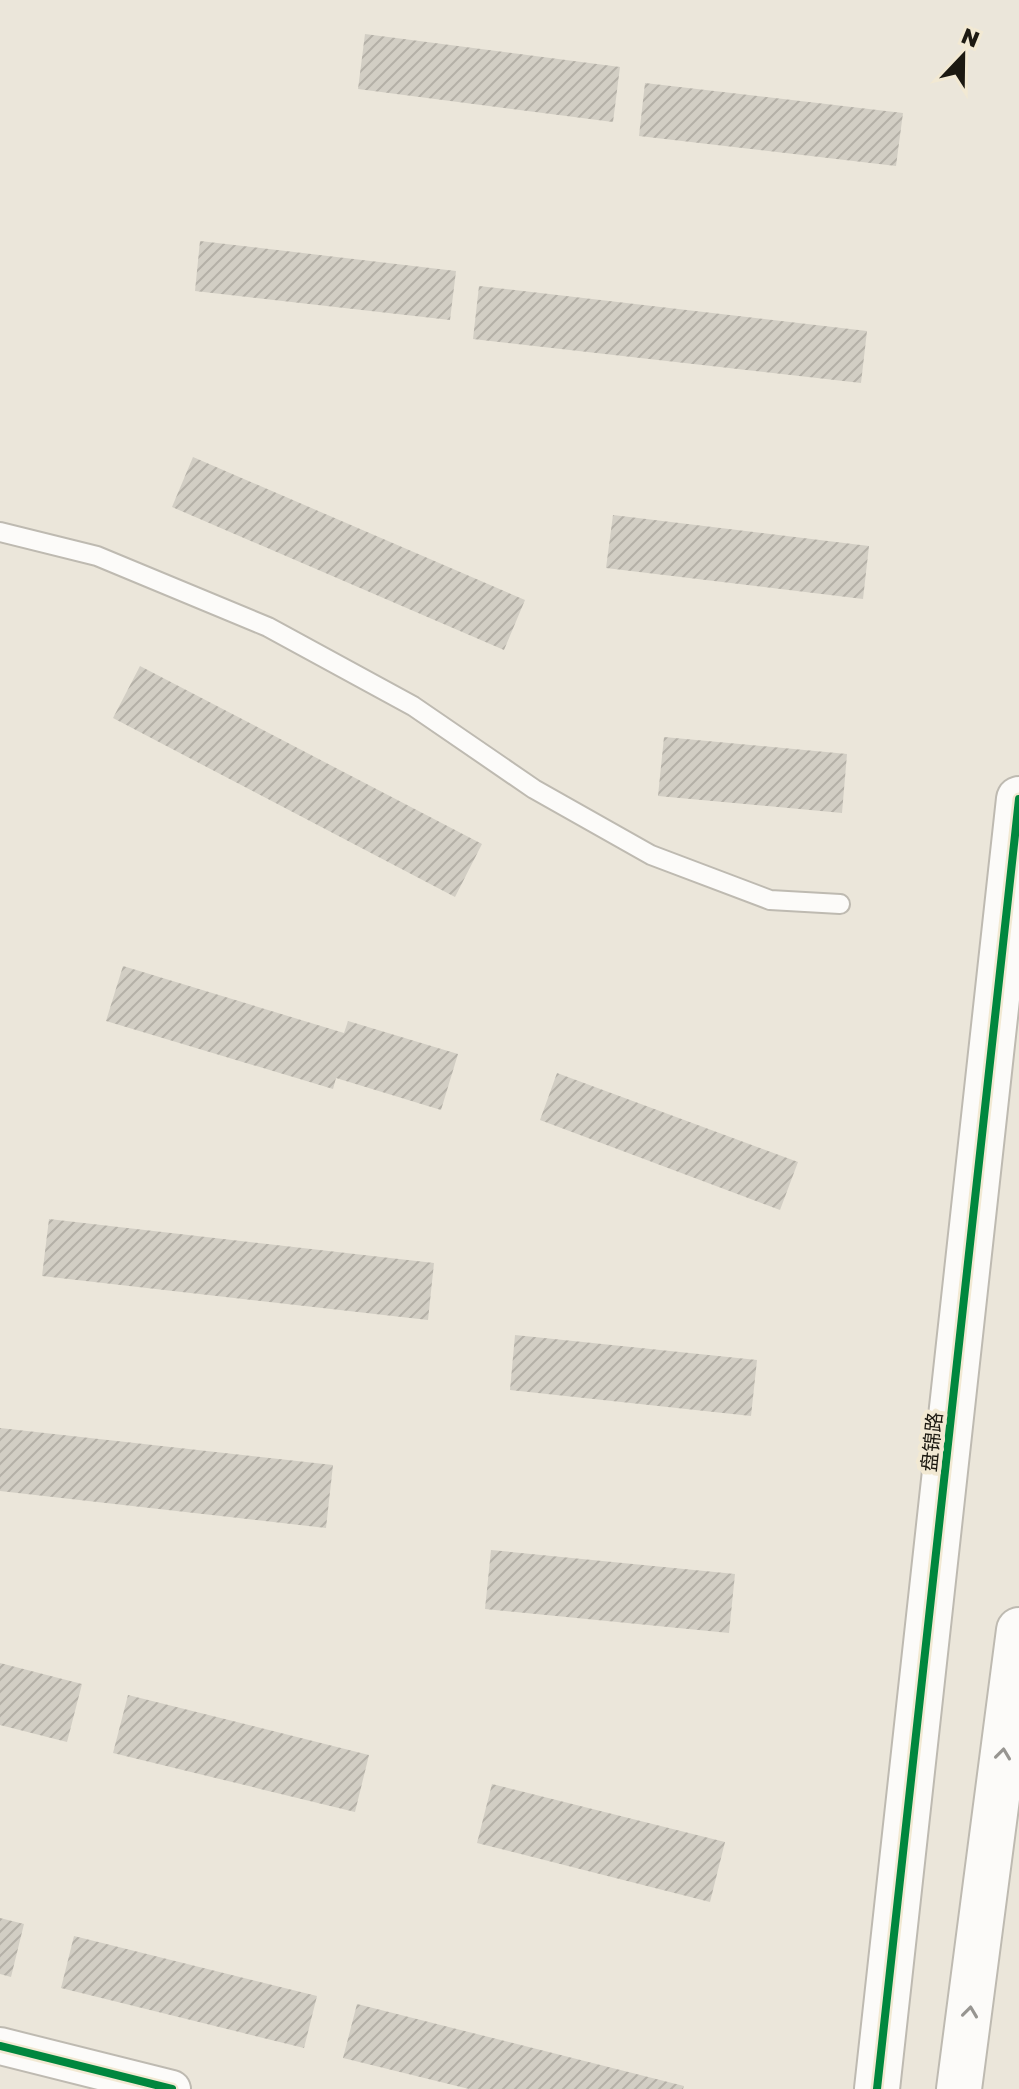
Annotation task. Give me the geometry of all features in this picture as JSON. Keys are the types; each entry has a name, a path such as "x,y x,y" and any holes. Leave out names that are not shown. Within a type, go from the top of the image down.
{"street":[{"name":"盘锦路","path":"877,2089 1019,799"},
{"path":"959,2089 1019,1630"},
{"path":"0,2046 172,2089"}],"lane":[{"path":"0,532 97,556 268,627 413,706 534,789 651,855 770,900 840,904"}],"building":[{"path":"365,34 620,67 613,122 358,89"},
{"path":"645,83 903,113 896,166 639,136"},
{"path":"200,241 456,271 450,320 195,291"},
{"path":"479,286 867,331 861,383 473,339"},
{"path":"193,457 525,600 504,650 172,507"},
{"path":"613,515 869,546 863,599 606,568"},
{"path":"140,666 482,844 455,897 113,718"},
{"path":"664,737 847,754 842,813 658,796"},
{"path":"123,966 344,1033 348,1021 458,1054 441,1110 336,1078 333,1089 106,1021"},
{"path":"557,1073 798,1162 780,1210 540,1120"},
{"path":"49,1219 434,1263 428,1320 42,1276"},
{"path":"515,1335 757,1360 751,1416 510,1390"},
{"path":"0,1428 333,1465 326,1528 0,1491"},
{"path":"491,1550 735,1574 729,1633 485,1609"},
{"path":"0,1663 82,1684 67,1742 0,1725"},
{"path":"128,1695 369,1755 355,1812 113,1753"},
{"path":"492,1784 725,1842 710,1902 477,1843"},
{"path":"0,1918 24,1924 11,1977 0,1974"},
{"path":"74,1936 317,1996 304,2048 61,1988"},
{"path":"357,2004 684,2086 683,2089 469,2089 343,2058"}],"cycle path":[{"path":"877,2089 1019,799"},
{"path":"0,2046 172,2089"}]}
